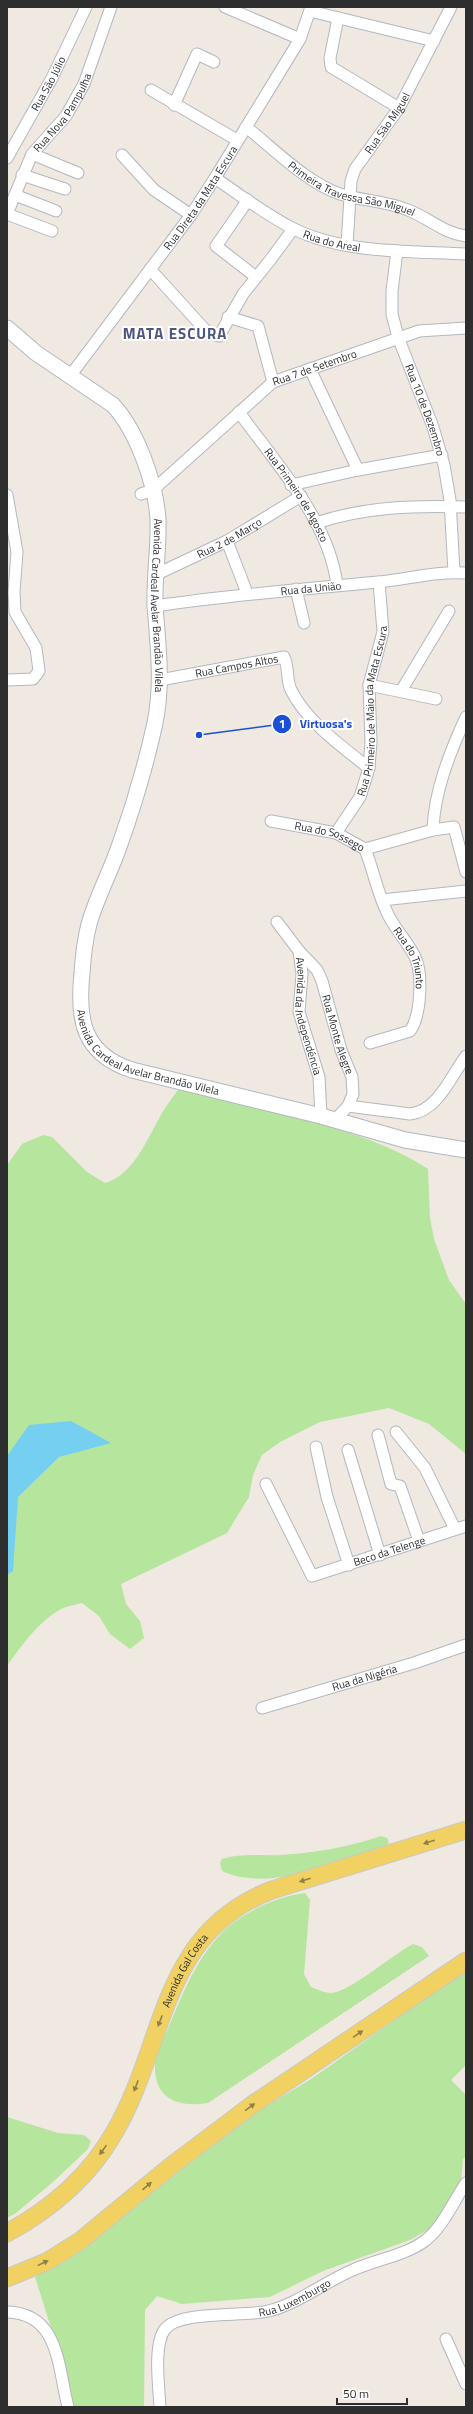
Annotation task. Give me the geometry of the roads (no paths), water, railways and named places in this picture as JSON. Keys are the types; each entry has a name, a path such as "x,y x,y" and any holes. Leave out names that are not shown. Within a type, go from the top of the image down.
{"main road":[{"name":"Avenida Cardeal Avelar Brandão Vilela","path":"7,328 36,353 113,405 123,416 132,432 147,492 158,520 155,606 160,680 155,724 130,814 88,930 80,996 81,1018 86,1035 102,1055 119,1066 328,1118 405,1140 466,1150"},
{"name":"Avenida Gal Costa","path":"7,2233 31,2220 58,2201 77,2182 106,2146 134,2090 175,1980 205,1935 226,1914 252,1898 272,1890 466,1830"},
{"path":"7,2278 48,2261 80,2241 170,2166 252,2106 466,1960"}],"street":[{"name":"Rua São Júlio","path":"7,158 52,78 86,7"},
{"name":"Rua Nova Pampulha","path":"8,214 22,175 32,154 66,116 78,96 93,63 111,7"},
{"path":"225,7 300,39"},
{"name":"Rua São Miguel","path":"347,246 351,181 355,169 399,108 451,7"},
{"path":"311,9 338,18 434,41"},
{"name":"Rua Direta da Mata Escura","path":"70,376 191,214 215,178 300,39 311,9"},
{"path":"338,18 330,62 331,67 399,108"},
{"path":"174,105 198,54 214,62"},
{"path":"151,90 174,105 237,140"},
{"name":"Primeira Travessa São Miguel","path":"246,128 318,184 350,196 397,206 410,211 446,232 466,236"},
{"path":"32,154 78,173"},
{"path":"122,155 154,190 191,214"},
{"path":"22,175 65,189"},
{"name":"Rua do Areal","path":"215,178 293,228 347,246 397,251 466,254"},
{"path":"15,195 56,210"},
{"path":"248,200 216,246 256,277"},
{"path":"8,214 52,231"},
{"path":"150,269 207,332 217,336 222,333 228,317 293,228"},
{"name":"Rua 10 de Dezembro","path":"397,251 392,302 395,326 442,455 451,506 454,572"},
{"path":"228,317 258,326 273,382"},
{"name":"Rua 7 de Setembro","path":"147,492 273,382 398,337 419,331 466,328"},
{"path":"310,369 358,470"},
{"name":"Rua Primeiro de Agosto","path":"239,412 291,485 301,496 330,551 337,584"},
{"path":"291,485 358,470 442,455"},
{"path":"7,495 17,552 10,593 15,612 36,648 40,671 33,679 7,680"},
{"name":"Rua 2 de Março","path":"155,575 227,541 301,496"},
{"path":"316,523 345,513 382,508 466,507"},
{"path":"227,541 247,593"},
{"name":"Rua da União","path":"155,606 247,593 337,584 379,582 454,572 466,572"},
{"name":"Rua Primeiro de Maio da Mata Escura","path":"336,833 360,797 368,768 371,742 370,685 383,632 379,582"},
{"path":"296,589 304,623"},
{"path":"401,691 449,611"},
{"name":"Rua Campos Altos","path":"160,680 283,657 287,681 292,692 335,742 368,768"},
{"path":"370,685 436,699"},
{"path":"433,830 438,797 448,759 466,718"},
{"name":"Rua do Sossego","path":"271,821 336,833 365,849 433,830 454,827 466,872"},
{"name":"Rua do Triunto","path":"365,849 382,900 395,930 415,956 419,971 419,992 416,1018 410,1031 370,1043"},
{"path":"382,900 466,891"},
{"name":"Avenida da Independéncia","path":"277,922 299,951 302,974 299,1012 319,1077 328,1118"},
{"name":"Rua Monte Alegre","path":"299,951 317,970 328,998 337,1037 352,1077 353,1094 348,1106 328,1118"},
{"path":"348,1106 418,1114 436,1101 466,1056"},
{"path":"396,1432 425,1468 455,1529"},
{"path":"378,1435 390,1481 392,1485 400,1486 419,1541"},
{"path":"316,1446 327,1497 349,1565"},
{"path":"348,1450 380,1555"},
{"name":"Beco da Telenge","path":"266,1484 312,1576 466,1526"},
{"name":"Rua da Nigéria","path":"262,1708 414,1663 466,1645"},
{"name":"Rua Luxemburgo","path":"160,2407 159,2348 165,2329 173,2323 196,2317 269,2311 354,2269 409,2249 426,2240 439,2226 466,2183"},
{"path":"7,2312 21,2313 41,2324 48,2333 61,2369 68,2407"},
{"path":"446,2339 466,2384"}],"water":[{"path":"71,1421 111,1443 59,1457 18,1497 13,1571 7,1575 7,1456 29,1425"}],"place":[{"name":"Virtuosa's","path":"199,735"}],"district":[{"name":"MATA ESCURA","path":"175,333"}]}
